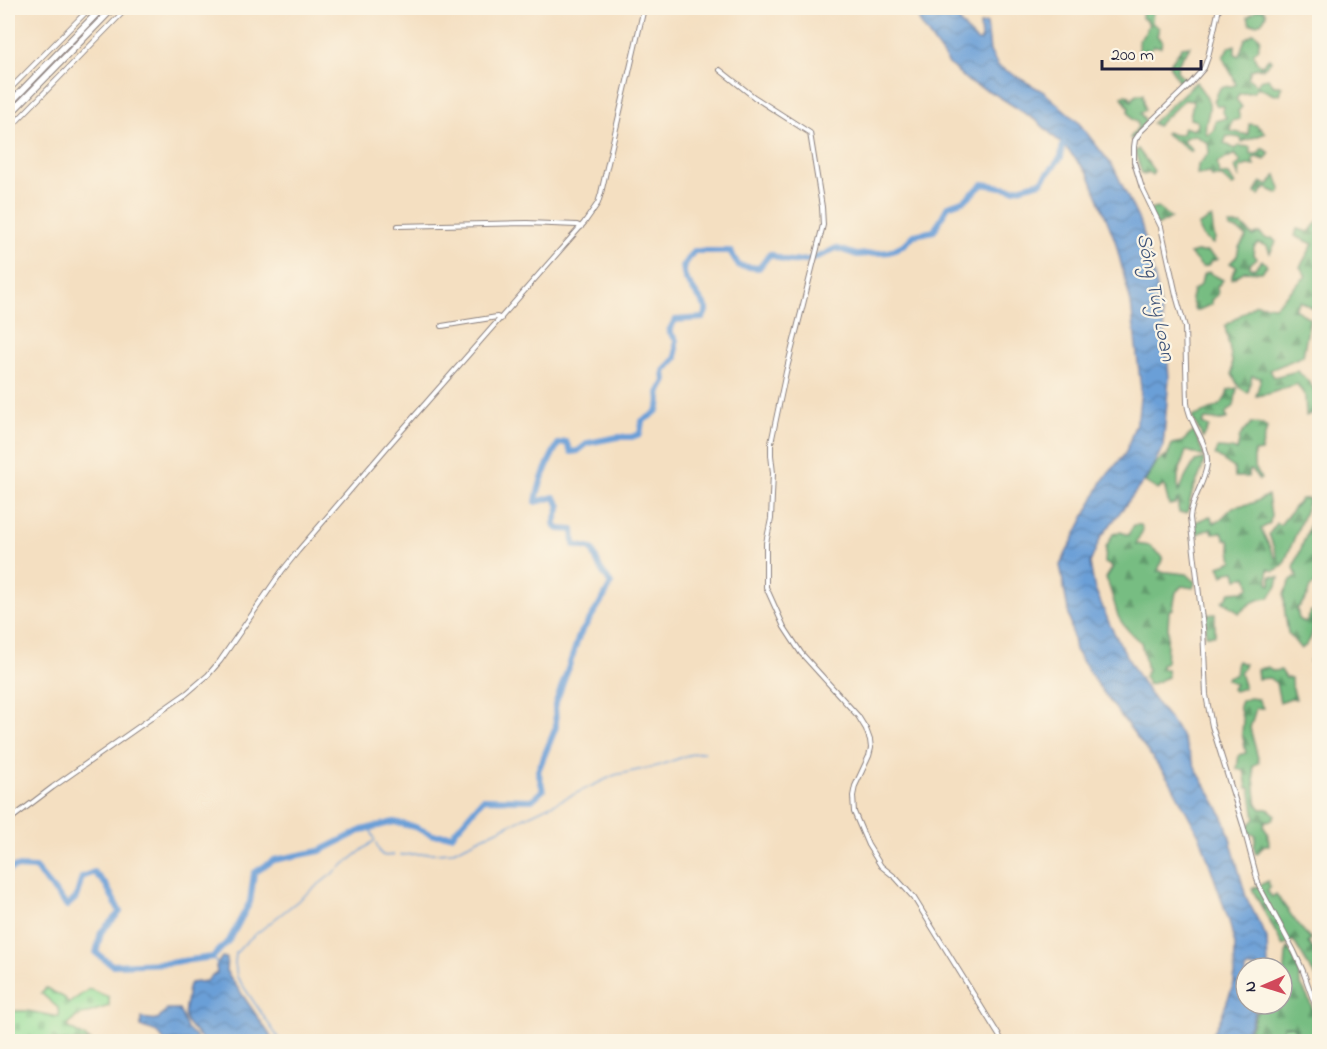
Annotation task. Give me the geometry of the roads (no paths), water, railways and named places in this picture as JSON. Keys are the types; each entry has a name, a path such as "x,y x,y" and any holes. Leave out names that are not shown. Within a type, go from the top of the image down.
{"highway":[{"path":"8,105 102,8"},
{"path":"8,116 113,8"}],"street":[{"path":"8,91 90,8"},
{"path":"8,130 128,8"},
{"path":"8,821 187,693 208,675 298,551 581,227 598,203 602,193 644,8"},
{"path":"1219,8 1204,68 1141,131 1135,140 1133,157 1142,188 1161,227 1186,333 1187,408 1204,445 1206,456 1205,471 1192,505 1190,518 1203,628 1206,695 1212,726 1243,825 1258,886 1292,946 1320,1019"},
{"path":"720,70 754,97 810,133 822,207 823,225 786,372 771,443 773,478 771,519 766,543 766,587 786,631 801,653 862,722 870,740 869,756 855,786 853,807 856,821 868,845 881,866 896,878 914,898 1003,1041"},
{"path":"398,226 526,223 581,227"},
{"path":"442,326 497,317 501,319"}],"water":[{"name":"Sông Túy Loan","path":"915,8 953,8 962,25 977,41 981,41 980,24 987,23 990,51 998,66 1044,92 1078,122 1114,168 1142,227 1158,292 1166,341 1169,378 1163,447 1147,477 1101,537 1090,563 1094,586 1110,625 1148,692 1183,738 1197,771 1226,824 1246,897 1267,938 1268,956 1235,956 1235,945 1229,921 1201,839 1170,781 1100,688 1075,650 1060,565 1103,480 1125,454 1138,417 1141,389 1131,303 1115,240 1088,173 1065,147 1037,121 993,93 969,82 949,64 920,23"},
{"path":"222,957 227,958 226,971 274,1041 203,1041 188,1024 185,1010 190,983 207,981 217,973 216,966"},
{"path":"1234,983 1234,1016 1253,1016 1244,1041 1209,1041"},
{"path":"167,1009 179,1009 187,1029 195,1035 198,1041 164,1041 155,1031 141,1027 141,1018 158,1020"}],"waterway":[{"path":"8,871 14,867 35,868 67,906 76,898 82,877 94,872 106,885 120,912 101,932 96,953 112,965 167,963 213,957 230,939 250,902 254,873 274,860 320,851 362,830 394,822 415,827 433,835 452,835 483,799 532,800 543,790 538,771 556,727 555,705 579,636 611,584 600,568 592,549 574,545 573,530 558,529 554,524 560,506 554,497 536,502 539,487 558,444 566,442 571,452 578,451 588,443 618,437 632,437 640,434 642,421 651,416 659,407 659,393 665,382 664,371 676,358 676,340 669,331 675,320 703,318 707,309 685,278 683,267 694,251 730,251 739,266 759,268 770,254 784,260 798,261 818,257 836,248 857,255 889,252 905,244 914,235 934,231 948,206 965,200 983,184 1014,189 1041,182 1061,157 1064,137"},
{"path":"401,855 451,852 615,775 704,752"},
{"path":"370,828 374,838"},
{"path":"281,1042 237,977 236,953 247,941 375,840"},
{"path":"376,843 382,855 394,855"},
{"path":"213,957 218,966"}]}
